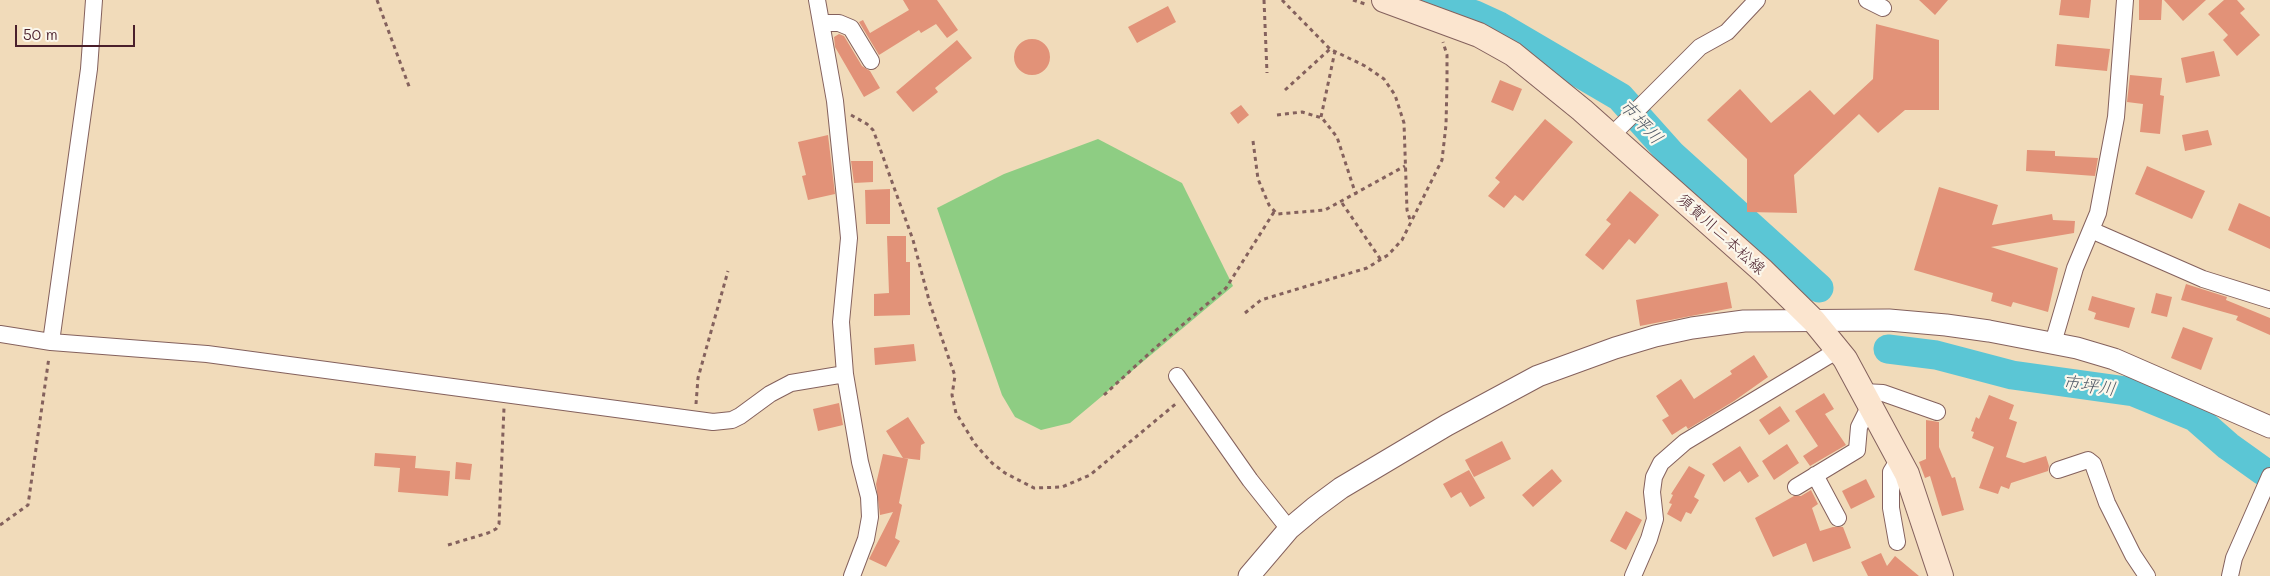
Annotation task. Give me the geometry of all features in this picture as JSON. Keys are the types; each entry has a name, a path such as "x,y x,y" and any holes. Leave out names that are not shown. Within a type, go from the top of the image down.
{"main road":[{"name":"須賀川二本松線","path":"1384,0 1479,34 1513,54 1582,110 1763,271 1814,321 1838,350 1907,474 1941,576"}],"street":[{"path":"51,342 89,69 94,0"},
{"path":"817,0 836,110 849,238 841,322 845,374 860,462 869,497 870,517 862,551 852,576"},
{"path":"1611,136 1700,47 1727,32 1757,0"},
{"path":"1867,0 1883,8"},
{"path":"2053,343 2075,268 2098,213 2116,117 2125,0"},
{"path":"820,23 838,22 851,28 871,61"},
{"path":"2091,230 2202,279 2270,300"},
{"path":"1249,576 1289,529 1341,488 1447,424 1538,376 1615,348 1692,328 1744,321 1889,320 1946,324 2077,348 2123,362 2270,427"},
{"path":"0,334 51,342 207,354 714,422 732,420 770,394 791,383 845,374"},
{"path":"1633,576 1650,539 1655,519 1652,492 1654,477 1661,463 1685,442 1838,350"},
{"path":"1177,376 1250,480 1289,529"},
{"path":"1796,487 1857,450 1859,426 1866,398 1883,392 1937,412"},
{"path":"1897,542 1891,508 1891,472 1899,459"},
{"path":"2058,470 2088,460 2093,464 2108,503 2133,555 2147,576"},
{"path":"1816,475 1838,518"},
{"path":"2230,576 2234,558 2270,476"}],"path":[{"path":"377,0 410,88"},
{"path":"1264,0 1267,73"},
{"path":"1282,0 1330,49 1376,73 1390,86 1404,123 1407,210 1411,224"},
{"path":"1245,313 1261,300 1367,268 1381,260 1402,240 1440,164 1444,150 1447,56 1441,36"},
{"path":"1285,90 1330,49"},
{"path":"1321,118 1335,52"},
{"path":"836,110 856,116 873,130 912,240 930,304 954,376 952,395 956,413 975,444 992,463 1005,473 1034,488 1048,489 1070,484 1090,475 1189,393"},
{"path":"1277,115 1302,112 1321,118 1331,127 1337,137 1356,195"},
{"path":"1253,142 1258,179 1274,212 1277,214 1318,212 1342,203 1406,166"},
{"path":"1342,203 1381,260"},
{"path":"1104,395 1155,348 1226,288 1274,212"},
{"path":"699,419 696,388 728,271"},
{"path":"0,525 28,505 51,342"},
{"path":"448,545 488,533 496,529 499,524 505,395"}],"green space":[{"path":"1098,139 1182,183 1233,286 1070,423 1041,430 1015,417 1002,395 937,208 1004,174"}],"building":[{"path":"903,0 937,0 958,30 947,38 936,24 921,33 919,30 879,55 859,22 863,20 870,33 909,10"},
{"path":"1919,0 1948,0 1935,15"},
{"path":"2061,0 2091,0 2089,18 2059,15"},
{"path":"2139,0 2162,0 2161,20 2139,20"},
{"path":"2164,0 2206,0 2183,21"},
{"path":"2224,0 2237,0 2245,9 2240,13 2260,35 2237,56 2223,40 2228,35 2208,14"},
{"path":"1168,6 1176,22 1137,43 1128,27"},
{"path":"1876,24 1939,40 1939,110 1905,110 1878,133 1859,114 1794,175 1797,213 1747,212 1747,159 1707,120 1740,89 1771,123 1810,90 1834,115 1873,79"},
{"path":"839,34 844,36 862,66 870,71 880,88 864,97 835,47 834,37"},
{"path":"1032,39 1045,44 1050,57 1045,70 1032,75 1019,70 1014,57 1019,44"},
{"path":"957,40 972,58 935,88 938,92 913,112 896,92"},
{"path":"2057,44 2110,49 2107,71 2055,66"},
{"path":"2214,51 2220,76 2186,83 2181,58"},
{"path":"2130,75 2162,78 2160,95 2164,96 2160,134 2140,132 2143,104 2127,102"},
{"path":"1500,80 1522,89 1513,111 1491,102"},
{"path":"1241,105 1249,115 1238,124 1230,113"},
{"path":"1545,119 1573,142 1523,201 1515,195 1504,208 1488,196 1500,182 1495,178"},
{"path":"2208,130 2212,145 2185,151 2182,135"},
{"path":"828,135 835,194 808,200 802,176 806,175 798,142"},
{"path":"2027,150 2055,151 2055,156 2098,158 2095,176 2026,171"},
{"path":"851,161 873,161 873,182 854,183"},
{"path":"2147,166 2205,191 2192,219 2135,194"},
{"path":"1939,187 1998,205 1992,225 2052,214 2053,220 2075,221 2074,233 1991,247 2058,268 2048,312 2013,302 2011,307 1991,301 1993,293 1914,270"},
{"path":"890,189 890,224 866,224 865,190"},
{"path":"1630,191 1659,215 1635,244 1629,239 1603,270 1585,255 1611,224 1606,220"},
{"path":"2239,203 2270,217 2270,249 2228,230"},
{"path":"887,236 906,236 906,262 910,262 910,315 874,316 874,294 889,293"},
{"path":"1727,282 1732,308 1640,326 1636,300"},
{"path":"2186,284 2227,297 2226,300 2270,318 2270,335 2236,320 2238,316 2181,300"},
{"path":"2156,293 2172,297 2167,317 2151,313"},
{"path":"2092,296 2135,308 2129,328 2094,319 2096,313 2088,310"},
{"path":"2183,327 2213,338 2201,370 2171,358"},
{"path":"914,344 916,361 875,365 874,348"},
{"path":"1754,355 1768,377 1734,401 1688,429 1686,426 1672,435 1662,420 1669,416 1656,396 1681,379 1694,399 1732,374 1730,371"},
{"path":"1824,393 1834,409 1825,414 1846,445 1810,466 1803,456 1818,446 1795,411"},
{"path":"1989,395 2014,405 2009,419 2017,422 2006,457 2024,463 2046,456 2049,466 2048,471 2011,483 2009,489 2001,486 1998,494 1979,488 1994,447 1972,438 1974,432 1971,431 1976,417 1979,419"},
{"path":"839,403 843,425 818,431 813,409"},
{"path":"1780,406 1790,421 1769,435 1759,420"},
{"path":"908,417 925,443 921,445 920,460 903,458 886,431"},
{"path":"1926,420 1939,422 1939,447 1952,478 1955,477 1964,510 1942,516 1930,476 1925,478 1919,462 1926,459"},
{"path":"1502,441 1511,459 1474,477 1465,460"},
{"path":"1787,444 1799,463 1774,480 1762,461"},
{"path":"1740,446 1759,476 1748,483 1740,471 1724,482 1712,464"},
{"path":"375,453 416,456 415,468 450,471 448,496 398,492 400,468 374,466"},
{"path":"883,454 908,459 899,503 902,505 895,538 900,541 886,567 869,559 893,512 880,515 876,484"},
{"path":"456,462 472,464 470,480 455,479"},
{"path":"1689,466 1705,475 1694,497 1699,500 1691,514 1686,512 1681,522 1667,514 1672,504 1669,503 1673,495 1671,494"},
{"path":"1552,469 1562,481 1533,507 1522,495"},
{"path":"1469,470 1485,498 1470,507 1461,492 1451,498 1443,484"},
{"path":"1866,479 1875,497 1851,509 1842,491"},
{"path":"1811,490 1818,504 1812,508 1820,531 1833,527 1843,527 1851,548 1813,562 1806,543 1773,557 1755,518 1794,496 1801,496"},
{"path":"1626,511 1642,520 1626,550 1610,541"},
{"path":"1881,553 1887,566 1895,556 1919,576 1868,576 1861,562"}],"waterway":[{"name":"市坪川","path":"1433,0 1499,26 1620,97 1671,154 1819,288"},
{"name":"市坪川","path":"1888,349 1936,355 2012,375 2134,392 2195,417 2228,446 2263,471 2270,473"}]}
